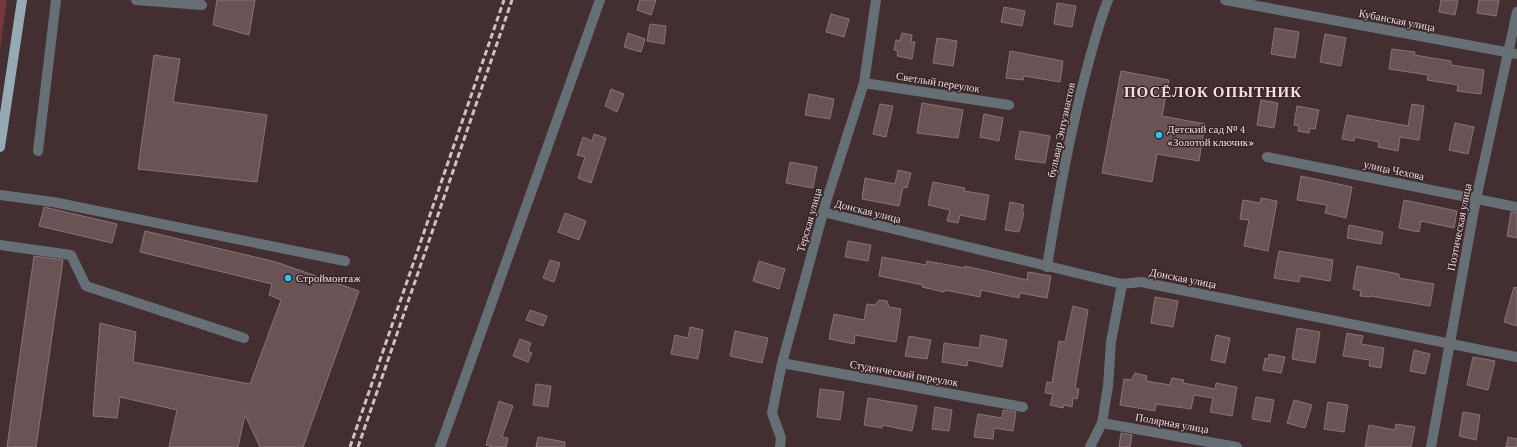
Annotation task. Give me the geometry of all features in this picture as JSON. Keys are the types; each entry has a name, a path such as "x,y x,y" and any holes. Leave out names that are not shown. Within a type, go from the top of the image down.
{"main road":[{"path":"0,147 22,0"}],"street":[{"path":"38,151 56,0"},
{"path":"136,0 202,5"},
{"path":"440,447 600,0"},
{"name":"Терская улица","path":"780,447 781,438 772,413 782,363 823,212 864,83 876,0"},
{"name":"бульвар Энтузиастов","path":"1047,267 1056,210 1077,108 1099,22 1108,0"},
{"name":"Кубанская улица","path":"1225,0 1513,53"},
{"name":"Поэтическая улица","path":"1431,447 1476,199 1513,53 1517,12"},
{"name":"Светлый переулок","path":"864,83 1009,105"},
{"name":"улица Чехова","path":"1267,157 1517,207"},
{"path":"0,195 53,202 345,262"},
{"name":"Донская улица","path":"823,212 1122,284 1140,282 1517,357"},
{"path":"0,244 71,255 86,286 244,338"},
{"path":"1090,447 1102,423 1108,386 1111,342 1122,284"},
{"name":"Студенческий переулок","path":"782,363 1023,407"},
{"name":"Полярная улица","path":"1102,423 1237,447"}],"shaded area":[{"path":"0,0 7,0 0,49"}],"building":[{"path":"217,0 255,0 249,35 213,25"},
{"path":"640,0 656,0 651,15 637,10"},
{"path":"1441,0 1458,0 1455,15 1439,12"},
{"path":"1479,0 1499,0 1496,16 1477,13"},
{"path":"1057,3 1076,6 1072,27 1054,24"},
{"path":"1004,7 1025,11 1022,26 1001,22"},
{"path":"831,14 849,19 844,37 826,32"},
{"path":"650,24 666,26 664,44 647,41"},
{"path":"1275,28 1299,32 1295,58 1271,54"},
{"path":"628,33 645,39 641,52 624,47"},
{"path":"902,33 912,35 911,42 915,42 912,59 897,56 898,51 894,50 896,40 900,41"},
{"path":"1325,34 1346,38 1341,66 1320,62"},
{"path":"937,38 957,41 953,66 933,63"},
{"path":"1392,49 1415,52 1414,55 1451,61 1451,65 1484,70 1481,94 1457,91 1458,85 1427,80 1428,75 1389,69"},
{"path":"1010,51 1063,61 1060,82 1024,76 1023,80 1006,78"},
{"path":"154,55 180,59 173,102 267,115 257,182 138,169"},
{"path":"1121,71 1169,80 1162,116 1205,124 1199,161 1157,154 1152,182 1102,173"},
{"path":"611,89 624,94 617,112 605,106"},
{"path":"809,94 834,99 830,119 805,115"},
{"path":"1261,100 1278,103 1274,128 1257,125"},
{"path":"922,103 963,110 958,138 917,133"},
{"path":"880,104 893,106 886,137 873,134"},
{"path":"1412,104 1424,106 1419,140 1400,137 1398,151 1378,147 1379,142 1355,137 1354,141 1342,139 1347,115 1408,126"},
{"path":"1297,106 1319,110 1315,129 1310,128 1309,133 1298,131 1299,126 1294,125"},
{"path":"984,114 1003,118 999,141 980,137"},
{"path":"1455,123 1474,127 1468,154 1449,150"},
{"path":"1020,131 1050,136 1045,163 1015,159"},
{"path":"594,134 606,138 591,183 578,178 585,157 577,155 583,137 592,141"},
{"path":"790,162 817,167 813,188 786,183"},
{"path":"898,170 911,173 907,188 903,187 899,206 862,199 865,178 895,184"},
{"path":"1301,176 1352,187 1346,218 1325,213 1327,205 1297,200"},
{"path":"933,182 965,188 964,191 989,195 985,220 960,215 958,223 947,221 950,210 928,205"},
{"path":"1261,198 1277,201 1268,251 1244,246 1249,220 1240,219 1243,200 1260,203"},
{"path":"1404,200 1457,211 1454,228 1421,221 1419,232 1399,228"},
{"path":"1010,202 1024,205 1022,212 1024,213 1019,232 1005,230"},
{"path":"44,207 117,224 112,243 39,226"},
{"path":"1511,212 1517,213 1517,238 1507,236"},
{"path":"565,213 586,221 579,240 558,232"},
{"path":"1349,225 1383,232 1381,244 1347,238"},
{"path":"145,231 276,262 359,291 303,447 260,447 245,415 238,447 169,447 177,410 120,397 117,418 93,416 100,323 136,332 133,362 250,384 281,300 269,295 272,284 140,252"},
{"path":"848,241 871,245 868,261 845,257"},
{"path":"1279,251 1333,260 1330,281 1300,276 1299,282 1274,278"},
{"path":"34,256 63,260 36,447 7,447"},
{"path":"882,257 926,265 927,261 965,268 965,266 1027,280 1028,272 1051,276 1047,298 1020,293 1019,298 981,290 980,297 945,290 944,292 922,287 923,285 879,276"},
{"path":"550,260 560,263 554,282 543,278"},
{"path":"759,261 785,269 779,289 753,281"},
{"path":"1357,266 1399,274 1399,278 1434,284 1430,306 1370,296 1360,296 1361,291 1353,289"},
{"path":"1514,287 1517,288 1517,326 1504,322"},
{"path":"1155,297 1178,301 1173,327 1151,323"},
{"path":"879,300 887,301 889,307 901,309 896,342 855,335 854,344 829,339 834,314 864,320 867,304 875,305"},
{"path":"1073,306 1088,310 1075,388 1079,389 1077,399 1073,398 1072,407 1064,405 1063,408 1050,405 1053,394 1045,393 1047,382 1052,383 1059,341 1065,342"},
{"path":"530,310 547,316 543,326 526,320"},
{"path":"690,327 703,330 698,359 671,354 675,335 688,338"},
{"path":"1297,328 1320,332 1315,363 1292,359"},
{"path":"735,331 768,338 762,363 730,356"},
{"path":"1347,333 1363,336 1361,344 1384,348 1381,368 1369,366 1370,360 1343,356"},
{"path":"981,335 1007,340 1002,367 968,360 967,366 942,362 944,343 979,348"},
{"path":"1216,335 1230,338 1225,363 1211,360"},
{"path":"909,336 931,340 927,359 905,356"},
{"path":"520,339 531,343 528,351 532,353 528,362 513,356"},
{"path":"1414,350 1430,354 1425,374 1410,371"},
{"path":"1269,354 1285,357 1281,373 1263,370 1265,358 1268,359"},
{"path":"1473,357 1495,361 1488,390 1467,385"},
{"path":"1135,373 1147,376 1146,381 1170,385 1172,378 1184,380 1183,383 1215,389 1216,383 1237,387 1232,416 1210,412 1213,398 1194,395 1191,409 1156,404 1155,411 1120,405 1124,379 1131,380"},
{"path":"536,384 551,386 548,407 533,405"},
{"path":"820,389 844,392 840,420 817,417"},
{"path":"1256,397 1274,400 1270,422 1252,419"},
{"path":"868,398 917,406 912,431 882,425 882,428 864,425"},
{"path":"1294,400 1312,405 1305,428 1287,423"},
{"path":"499,401 513,406 502,437 508,438 506,447 492,447 486,445"},
{"path":"1328,402 1348,405 1344,432 1324,429"},
{"path":"935,407 952,410 949,431 932,429"},
{"path":"1003,410 1016,412 1013,431 994,428 993,439 974,437 978,414 1002,418"},
{"path":"1463,412 1480,415 1476,440 1459,436"},
{"path":"1396,424 1415,427 1411,447 1365,447 1369,425 1395,430"},
{"path":"1121,433 1132,435 1130,447 1119,447"},
{"path":"538,437 565,442 565,447 536,447"},
{"path":"1508,437 1517,439 1517,447 1506,447"}],"railway":[{"path":"350,447 504,0"},
{"path":"358,447 512,0"}],"place":[{"name":"Детский сад № 4 «Золотой ключик»","path":"1159,135"},
{"name":"Строймонтаж","path":"288,278"}],"district":[{"name":"ПОСЁЛОК ОПЫТНИК","path":"1213,92"}]}
